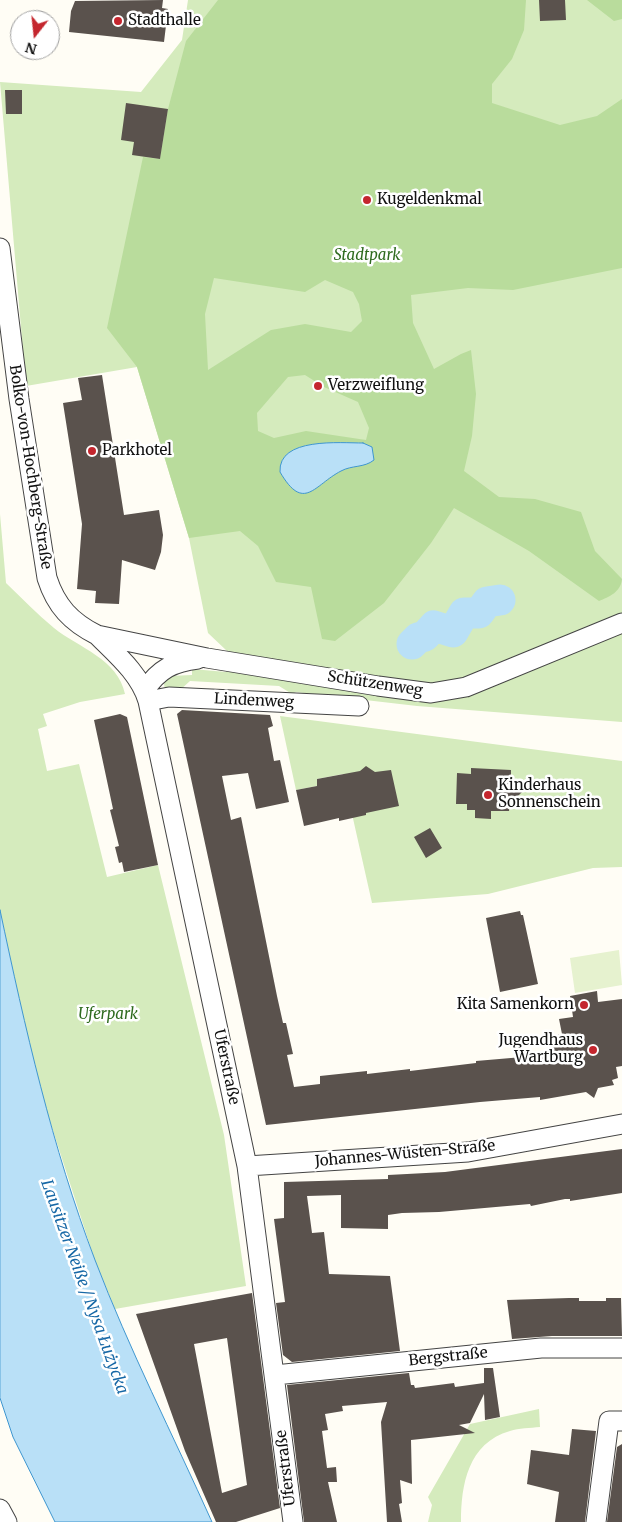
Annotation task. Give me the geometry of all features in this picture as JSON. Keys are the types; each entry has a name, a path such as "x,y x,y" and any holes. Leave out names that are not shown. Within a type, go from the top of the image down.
{"street":[{"name":"Bolko-von-Hochberg-Straße","path":"0,248 19,399 47,578 53,595 62,610 81,627 97,634"},
{"name":"Schützenweg","path":"97,634 207,658 385,688 431,693 466,687 622,623"},
{"name":"Uferstraße","path":"97,634 135,674 146,695 247,1166 294,1522"},
{"name":"Schützenweg","path":"146,695 155,676 167,666 207,658"},
{"name":"Lindenweg","path":"146,695 359,706"},
{"name":"Johannes-Wüsten-Straße","path":"247,1166 468,1152 622,1124"},
{"name":"Bergstraße","path":"275,1375 541,1348 622,1348"},
{"path":"596,1522 616,1421"}],"green space":[{"name":"Stadtpark","path":"188,0 622,0 622,722 417,706 296,692 292,694 279,686 190,681 179,691 165,691 164,683 170,676 192,675 192,669 226,672 227,651 208,633 189,538 137,367 26,386 0,82 141,92 182,40"},
{"path":"218,0 526,0 524,30 512,59 492,84 492,103 560,125 597,116 622,99 622,268 513,290 468,288 411,295 413,323 434,369 471,350 476,394 472,436 464,471 499,497 535,499 581,512 595,551 622,579 617,591 599,601 529,551 454,508 431,543 384,603 335,641 322,639 311,587 276,582 258,546 240,531 189,538 137,367 107,328 143,157 160,159 168,109 186,41","holes":["214,278 305,292 325,280 353,292 359,304 362,321 351,332 305,324 271,330 208,370 205,314","305,375 324,387 358,402 369,428 366,440 306,431 274,438 258,431 257,413 288,377"]},
{"path":"587,0 622,0 622,19 614,21"},
{"name":"Uferpark","path":"0,514 6,583 54,628 106,663 121,682 125,694 80,702 43,714 47,726 38,729 47,771 79,764 107,877 158,865 224,1135 246,1286 115,1309 94,1258 47,1112 26,1034 0,910"},
{"path":"280,716 622,761 622,867 593,868 488,894 372,903 343,774 317,779 317,786 296,790"},
{"path":"619,950 622,985 575,993 570,958"},
{"path":"539,1409 540,1427 513,1430 496,1437 476,1455 465,1480 461,1522 428,1522 432,1505 428,1497 470,1424"}],"water":[{"path":"326,443 363,443 372,447 374,460 370,463 341,471 309,492 296,491 288,484 280,472 282,461 289,453 299,447"},
{"name":"Lausitzer Neiße / Nysa Łużycka","path":"0,910 19,999 41,1087 80,1217 122,1326 212,1522 55,1522 13,1437 0,1398"}],"building":[{"name":"Stadthalle","path":"163,0 162,8 168,9 164,42 69,32 71,11 75,1"},
{"path":"539,0 565,0 566,20 540,21"},
{"path":"5,90 22,90 22,114 6,114"},
{"path":"126,103 168,109 160,159 132,155 134,142 121,140"},
{"name":"Parkhotel","path":"102,375 124,515 159,510 163,535 161,552 155,570 122,560 119,604 95,603 96,591 77,589 82,524 63,403 82,400 78,378"},
{"path":"182,710 270,715 273,726 268,728 274,761 280,760 289,802 256,809 248,773 222,776 231,820 241,817 277,996 293,1054 287,1055 294,1087 320,1084 320,1076 367,1071 367,1074 410,1069 410,1071 476,1063 476,1061 546,1055 546,1050 551,1050 548,1037 562,1034 559,1019 573,1017 570,996 597,991 598,1002 622,999 622,1066 616,1067 618,1078 612,1080 614,1085 598,1088 594,1098 586,1092 540,1100 540,1097 480,1102 266,1125 177,714"},
{"path":"120,714 127,717 158,865 124,872 122,862 119,863 115,847 119,846 110,810 113,809 94,720"},
{"path":"366,766 375,772 391,770 399,806 339,821 339,818 304,826 296,790 317,786 317,779 360,771"},
{"name":"Kinderhaus Sonnenschein","path":"471,768 511,770 511,784 527,787 510,804 509,811 491,811 491,819 475,818 475,810 467,810 467,804 456,804 457,773 471,774"},
{"path":"430,828 442,848 426,858 414,837"},
{"path":"520,911 521,915 523,915 538,984 500,992 486,918"},
{"path":"622,1149 622,1193 570,1201 570,1199 565,1199 531,1206 530,1204 388,1215 388,1229 341,1228 341,1195 307,1196 312,1233 324,1232 329,1274 390,1276 400,1351 292,1362 283,1355 276,1303 285,1302 274,1219 284,1218 284,1182 388,1179 388,1175 445,1172"},
{"path":"252,1293 280,1508 236,1522 216,1522 185,1451 136,1314","holes":["227,1338 247,1485 222,1493 194,1344"]},
{"path":"579,1298 579,1301 606,1301 606,1298 621,1298 622,1336 552,1336 512,1339 507,1300"},
{"path":"484,1368 493,1368 500,1417 485,1420 484,1394 470,1423 459,1425 475,1433 411,1440 412,1484 400,1480 402,1503 399,1504 402,1522 387,1522 381,1422 387,1402 342,1406 343,1411 325,1414 328,1430 322,1431 327,1468 336,1467 337,1482 328,1482 337,1522 304,1522 287,1385 409,1373 411,1385 414,1385 415,1388 454,1383 455,1387 484,1383"},
{"path":"572,1429 596,1431 585,1522 555,1522 559,1492 527,1484 531,1450 569,1455"},
{"path":"622,1444 622,1522 607,1522 617,1447"}],"waterway":[{"path":"412,644 418,638 425,636 434,626 453,632 464,613 479,613 487,602 500,600"}],"place":[{"name":"Stadthalle","path":"118,21"},
{"name":"Kugeldenkmal","path":"367,200"},
{"name":"Verzweiflung","path":"318,386"},
{"name":"Parkhotel","path":"92,451"},
{"name":"Kinderhaus Sonnenschein","path":"488,795"},
{"name":"Kita Samenkorn","path":"584,1005"},
{"name":"Jugendhaus Wartburg","path":"593,1050"}]}
